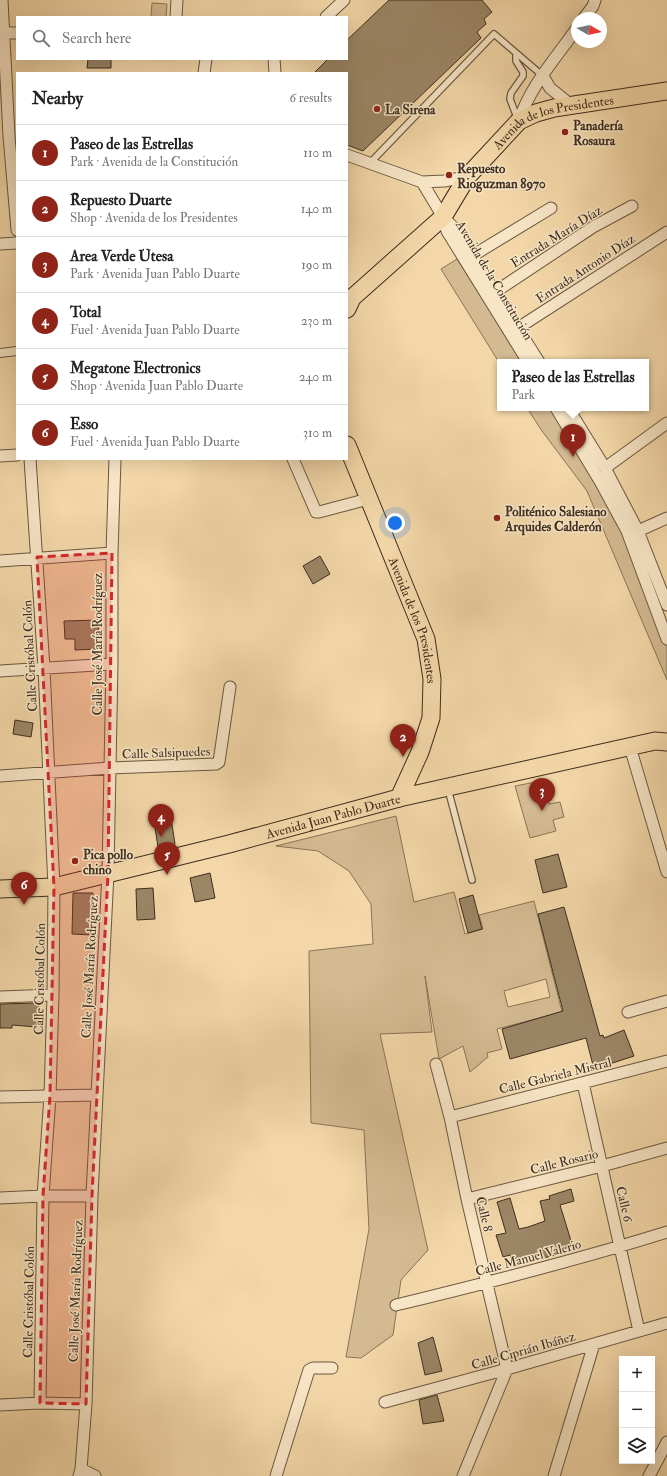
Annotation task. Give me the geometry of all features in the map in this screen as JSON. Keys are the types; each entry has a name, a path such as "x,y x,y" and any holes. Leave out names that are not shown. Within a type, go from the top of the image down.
{"main road":[{"name":"Avenida de los Presidentes","path":"348,302 443,217 467,177 519,121 536,113 554,108 667,91"},
{"name":"Avenida de los Presidentes","path":"348,448 426,639 432,679 431,718 420,752 399,798"},
{"name":"Avenida Juan Pablo Duarte","path":"0,890 54,887 229,844 399,798 663,740"}],"street":[{"path":"2,0 2,33 16,218"},
{"path":"176,16 177,0"},
{"path":"327,16 344,0"},
{"path":"588,12 595,0"},
{"path":"2,33 16,33"},
{"path":"519,121 524,106 531,93 571,36"},
{"path":"204,72 206,60"},
{"path":"274,60 275,72"},
{"path":"543,76 550,88 571,105"},
{"path":"348,155 422,182 444,181 467,177"},
{"path":"422,182 443,217"},
{"name":"Entrada María Díaz","path":"495,292 593,227 632,206"},
{"path":"472,256 552,208"},
{"name":"Avenida de la Constitución","path":"443,217 455,229 537,359"},
{"name":"Avenida de la Constitución","path":"443,217 447,231 526,359"},
{"name":"Entrada Antonio Díaz","path":"518,328 667,232"},
{"path":"0,244 16,243"},
{"path":"0,353 16,351"},
{"path":"558,411 601,483 627,531 667,639"},
{"path":"570,411 605,468 638,531 667,605"},
{"path":"605,468 667,423"},
{"path":"0,456 16,455"},
{"name":"Calle Cristóbal Colón","path":"30,460 44,668 54,887 50,1096 43,1196 40,1403"},
{"name":"Calle José María Rodríguez","path":"80,1473 86,1404 96,1095 108,873 112,664 112,553 115,460"},
{"path":"293,460 316,512 368,499"},
{"path":"638,531 667,518"},
{"path":"0,561 112,553"},
{"path":"0,671 112,664"},
{"name":"Calle Salsipuedes","path":"110,768 218,763 230,687"},
{"path":"630,747 667,872"},
{"path":"0,776 110,768"},
{"path":"0,997 53,995"},
{"path":"628,1012 667,1001"},
{"name":"Calle Gabriela Mistral","path":"450,1117 667,1061"},
{"name":"Calle 8","path":"436,1064 450,1117 486,1284 507,1369"},
{"name":"Calle 6","path":"583,1083 640,1331"},
{"path":"0,1097 96,1095"},
{"name":"Calle Rosario","path":"467,1199 602,1166 667,1148"},
{"path":"0,1198 92,1196"},
{"name":"Calle Manuel Valerio","path":"396,1305 486,1284 620,1247 667,1232"},
{"name":"Calle Ciprián Ibáñez","path":"385,1402 667,1324"},
{"path":"554,1476 594,1344"},
{"path":"276,1476 309,1370 313,1368 332,1368"},
{"path":"464,1476 507,1369"},
{"path":"0,1405 40,1403 86,1404"},
{"path":"649,1476 667,1442"},
{"path":"80,1473 95,1476"}],"lane":[{"path":"369,163 494,34 543,76"},
{"path":"516,53 516,61 523,72 523,76 511,93 510,99 519,121"},
{"path":"448,787 472,880"}],"highlighted area":[{"path":"112,553 108,873 92,1196 86,1404 40,1403 43,1196 50,1096 54,887 37,557"}],"shaded area":[{"path":"152,3 167,4 166,16 151,16"},
{"path":"457,259 521,359 497,359 441,269"},
{"path":"529,411 555,411 601,483 667,639 667,680 587,491"},
{"path":"541,781 549,804 560,802 564,817 553,820 556,831 530,838 515,786"},
{"path":"396,816 414,902 454,892 465,934 483,929 479,915 534,901 562,1012 497,1029 502,1049 487,1053 488,1057 470,1072 463,1046 439,1059 425,976 432,1032 380,1034 428,1250 401,1280 393,1335 361,1358 346,1357 369,1229 364,1130 311,1123 309,951 373,944 371,904 349,871 318,851 276,846","holes":["546,979 550,997 508,1007 504,991"]}],"building":[{"name":"La Sirena","path":"389,0 482,0 492,12 484,19 486,24 477,32 481,38 363,151 348,145 348,72 315,72 327,60 348,60 348,39"},
{"path":"88,60 111,60 111,68 87,68"},
{"path":"320,556 330,574 313,584 303,566"},
{"path":"98,620 99,649 75,650 75,639 65,639 64,621"},
{"path":"15,720 33,723 31,737 13,734"},
{"path":"170,812 175,844 158,847 153,815"},
{"path":"558,854 567,887 543,893 535,860"},
{"path":"210,873 215,898 195,902 190,878"},
{"path":"153,888 155,919 137,920 136,889"},
{"path":"73,893 93,893 92,935 72,934"},
{"path":"473,895 482,929 468,933 459,899"},
{"path":"564,907 600,1036 603,1035 604,1038 624,1030 634,1056 594,1069 586,1038 510,1059 502,1029 563,1011 538,914"},
{"path":"39,1003 37,1027 12,1025 12,1028 0,1028 0,1004"},
{"path":"571,1189 574,1201 560,1205 572,1244 554,1249 555,1255 529,1262 529,1260 513,1266 510,1255 503,1257 496,1235 506,1233 497,1202 510,1198 519,1229 545,1221 540,1201 550,1199 549,1196"},
{"path":"433,1337 442,1371 425,1375 418,1343"},
{"path":"437,1395 444,1421 423,1424 419,1400"}],"place":[{"name":"La Sirena","path":"377,109"},
{"name":"Panadería Rosaura","path":"565,132"},
{"name":"Repuesto Rioguzman 8970","path":"449,175"},
{"name":"Paseo de las Estrellas","path":"573,457"},
{"name":"Politénico Salesiano Arquides Calderón","path":"497,518"},
{"name":"Repuesto Duarte","path":"403,757"},
{"name":"Area Verde Utesa","path":"542,811"},
{"name":"Total","path":"161,837"},
{"name":"Pica pollo chino","path":"75,861"},
{"name":"Megatone Electronics","path":"167,875"},
{"name":"Esso","path":"24,905"}]}
